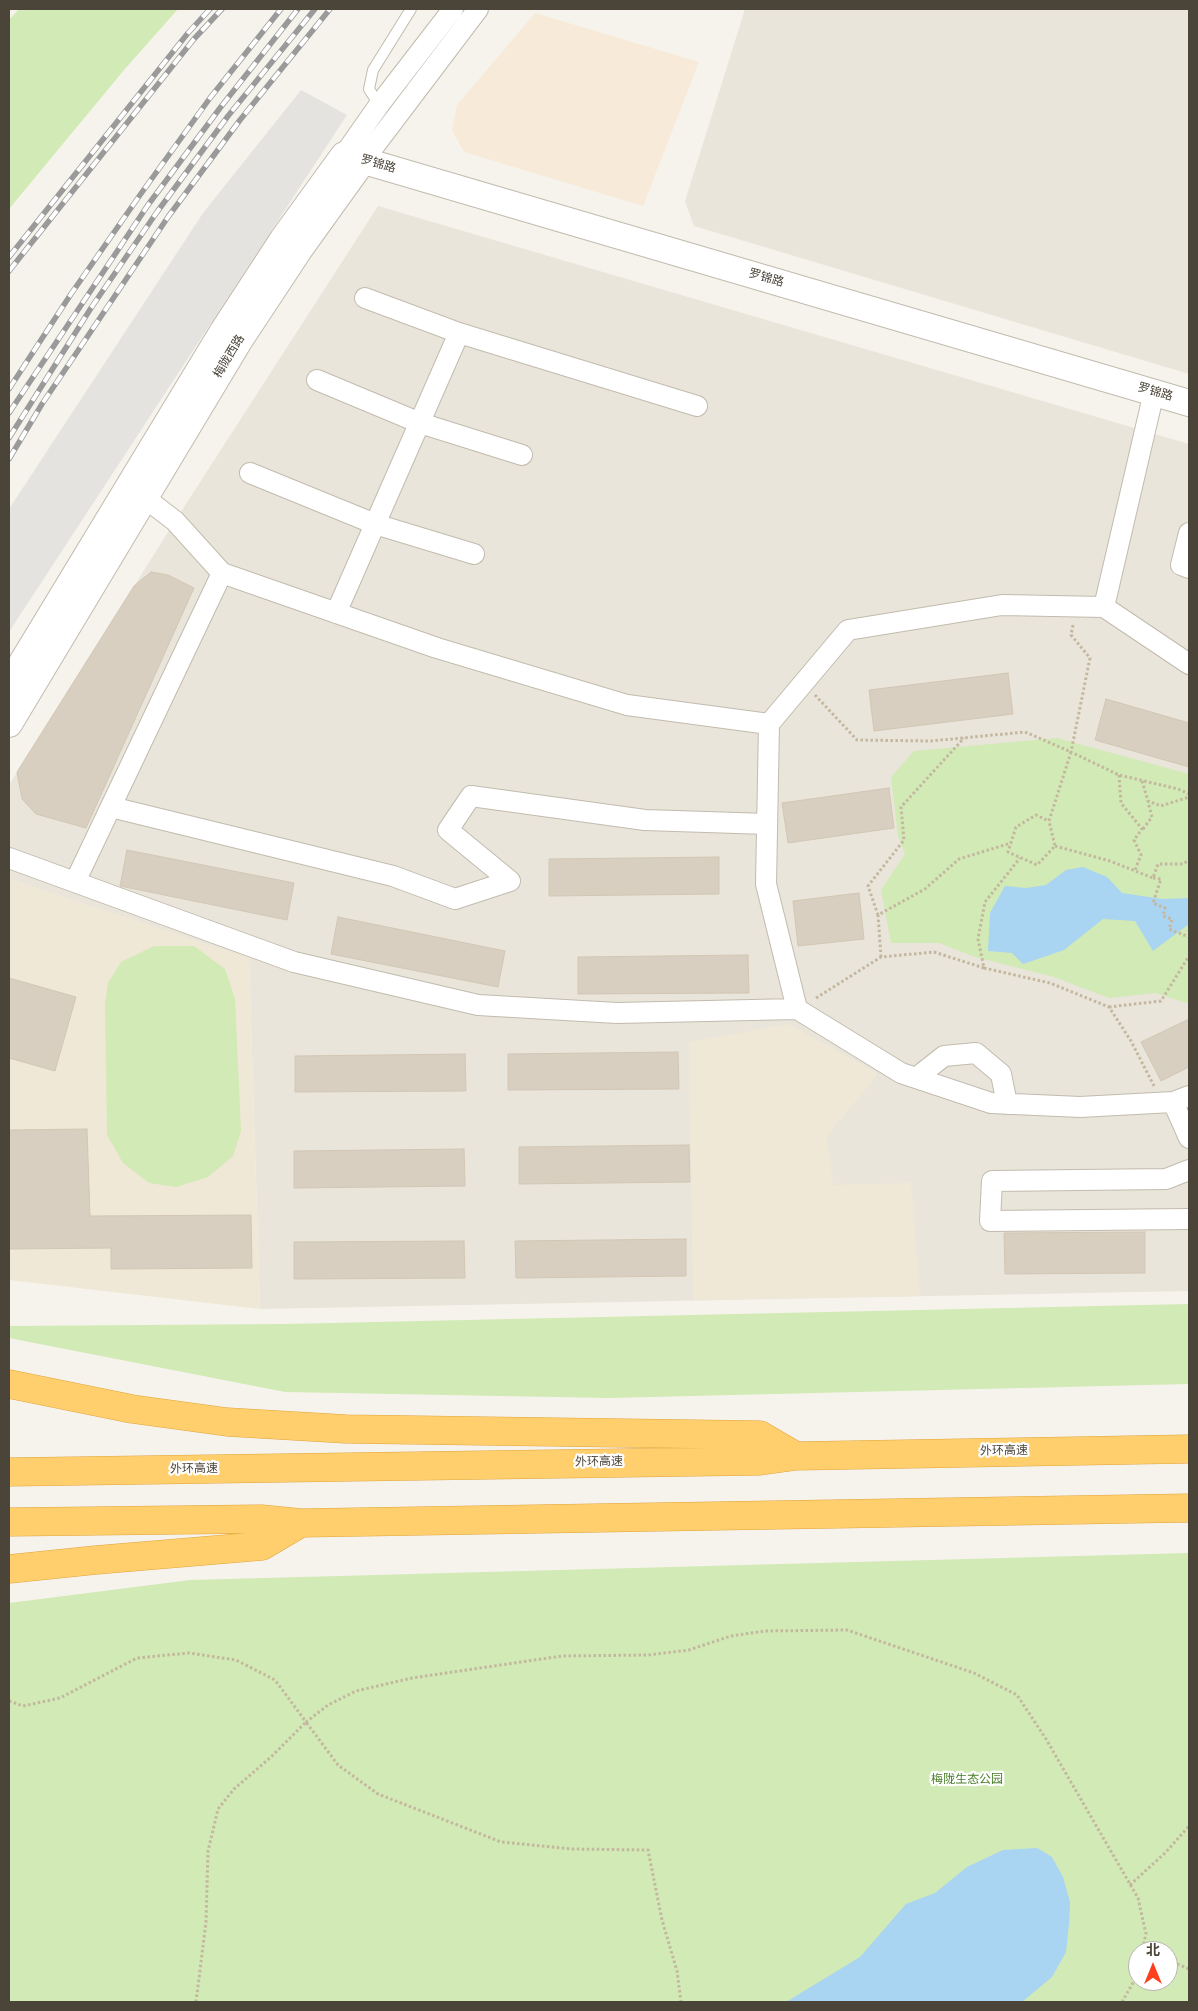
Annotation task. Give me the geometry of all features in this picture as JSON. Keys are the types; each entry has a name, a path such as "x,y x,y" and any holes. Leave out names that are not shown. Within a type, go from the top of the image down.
{"highway":[{"path":"9,1384 122,1408 179,1416 287,1426 760,1436 796,1456"},
{"name":"外环高速","path":"9,1472 760,1461 796,1456 1189,1449"},
{"path":"9,1522 261,1519 301,1523 1189,1508"},
{"path":"9,1569 262,1546 301,1523"}],"street":[{"name":"梅陇西路","path":"9,724 239,341 299,250 353,158 379,105 453,9"},
{"name":"梅陇西路","path":"9,684 223,331 283,239 478,9"},
{"name":"罗锦路","path":"353,158 1189,403"},
{"path":"365,298 459,334 697,406"},
{"path":"336,613 459,334"},
{"path":"317,380 420,423 522,455"},
{"path":"1104,607 1154,392"},
{"path":"250,473 376,524 474,554"},
{"path":"145,498 175,520 222,573 437,648 627,705 769,724"},
{"path":"1189,532 1181,565 1189,568"},
{"path":"75,882 222,573"},
{"path":"797,1009 766,884 769,724 848,630 1002,605 1104,607 1189,664"},
{"path":"111,807 394,876 455,899 510,882 448,830 471,796 645,820 767,824"},
{"path":"9,858 294,962 478,1005 617,1013 797,1009 901,1073 991,1103 1080,1107 1175,1100 1189,1138"},
{"path":"916,1078 944,1056 976,1053 1001,1074 1007,1104"},
{"path":"1189,1170 1166,1179 992,1181 990,1221 1189,1219"}],"lane":[{"path":"379,105 369,89 373,70 410,9"}],"path":[{"path":"1056,846 1048,821 1071,752 1090,658 1071,635 1077,607"},
{"path":"804,682 857,740 931,741 1025,732 1119,775 1178,789 1189,795"},
{"path":"881,957 878,915 868,886 904,840 902,807 921,783 965,738"},
{"path":"1119,775 1121,803 1142,829"},
{"path":"1134,870 1141,855 1134,840 1152,817 1142,781"},
{"path":"1148,801 1161,806 1189,795"},
{"path":"1048,821 1036,815 1016,827 1008,852 1037,865 1056,846"},
{"path":"878,915 925,889 959,859 1011,843"},
{"path":"1056,846 1110,860 1152,878 1161,879 1152,903 1165,908 1163,916 1172,919 1169,929 1189,937"},
{"path":"984,968 978,939 985,902 1020,858"},
{"path":"1152,878 1158,864 1183,864 1189,860"},
{"path":"797,1009 881,957 934,952 984,968 1050,983 1109,1007 1161,1001 1189,956"},
{"path":"1109,1007 1131,1041 1175,1100"},
{"path":"196,2002 206,1922 208,1851 218,1809 234,1789 272,1757 306,1722 328,1705 356,1691 412,1678 562,1656 648,1654 689,1650 730,1636 764,1631 847,1630 974,1673 1017,1695 1046,1739 1138,1898 1146,1934 1144,1941"},
{"path":"9,1702 23,1706 60,1698 137,1658 189,1653 236,1660 275,1680 338,1765 378,1794 501,1842 571,1849 648,1850 662,1920 678,1972 681,2002"},
{"path":"1130,1885 1166,1852 1189,1826"},
{"path":"1122,2002 1128,1991"}],"shaded area":[{"path":"745,9 1189,9 1189,374 694,226 685,201"},
{"path":"535,13 699,62 643,206 464,152 452,130 457,105"},
{"path":"301,90 347,115 9,632 9,509 203,213"},
{"path":"378,206 1189,444 1189,1291 260,1309 249,959 9,879 9,785 175,521"},
{"path":"9,879 249,958 260,1309 9,1280"},
{"path":"789,1024 878,1074 827,1136 833,1185 911,1183 920,1296 693,1300 689,1042"}],"green space":[{"path":"19,9 178,9 124,70 9,209 9,20"},
{"path":"1057,738 1189,774 1189,1002 1186,1003 1155,993 1109,998 1054,977 975,957 939,943 891,943 881,890 905,854 898,836 891,777 914,751"},
{"path":"154,946 194,946 225,969 235,999 241,1131 233,1156 208,1177 176,1187 149,1183 123,1163 107,1135 105,1004 108,983 121,962"},
{"path":"1189,1304 1189,1384 608,1398 285,1392 9,1338 9,1326 285,1324"},
{"name":"梅陇生态公园","path":"1189,1553 1189,2002 9,2002 9,1603 190,1580"}],"water":[{"path":"1083,867 1107,877 1122,893 1162,899 1189,898 1189,924 1153,951 1135,921 1103,919 1064,950 1023,964 1012,953 988,951 990,913 1005,886 1026,888 1046,885 1066,870"},
{"path":"1037,1848 1052,1857 1063,1877 1070,1902 1069,1924 1066,1952 1052,1977 1022,2002 786,2002 860,1957 906,1904 935,1893 967,1867 1003,1850"}],"building":[{"path":"151,572 168,575 194,588 86,828 36,814 22,799 17,772 134,586"},
{"path":"1008,673 1013,714 874,731 869,690"},
{"path":"1106,699 1189,723 1189,767 1095,740"},
{"path":"889,788 894,828 788,843 782,803"},
{"path":"127,850 294,883 287,920 120,886"},
{"path":"719,857 719,894 549,896 549,859"},
{"path":"859,893 864,939 798,946 793,901"},
{"path":"338,917 505,951 498,987 331,954"},
{"path":"748,955 749,993 578,994 578,957"},
{"path":"9,978 76,997 55,1071 9,1058"},
{"path":"1189,1019 1189,1067 1161,1081 1141,1042"},
{"path":"678,1052 679,1089 508,1090 508,1054"},
{"path":"465,1054 466,1091 295,1092 295,1056"},
{"path":"87,1129 90,1216 251,1215 252,1268 111,1269 111,1248 9,1249 9,1130"},
{"path":"689,1145 690,1182 519,1184 519,1147"},
{"path":"464,1149 465,1186 294,1188 294,1151"},
{"path":"1145,1232 1145,1273 1005,1274 1004,1233"},
{"path":"686,1239 686,1276 516,1278 515,1241"},
{"path":"464,1241 465,1278 294,1279 294,1242"}],"railway":[{"path":"9,257 188,33 210,9"},
{"path":"9,271 194,39 222,9"},
{"path":"9,389 71,294 140,195 210,98 281,9"},
{"path":"9,413 148,205 220,108 298,9"},
{"path":"9,438 91,308 157,212 228,116 315,9"},
{"path":"9,459 42,404 168,217 240,120 330,9"}]}
